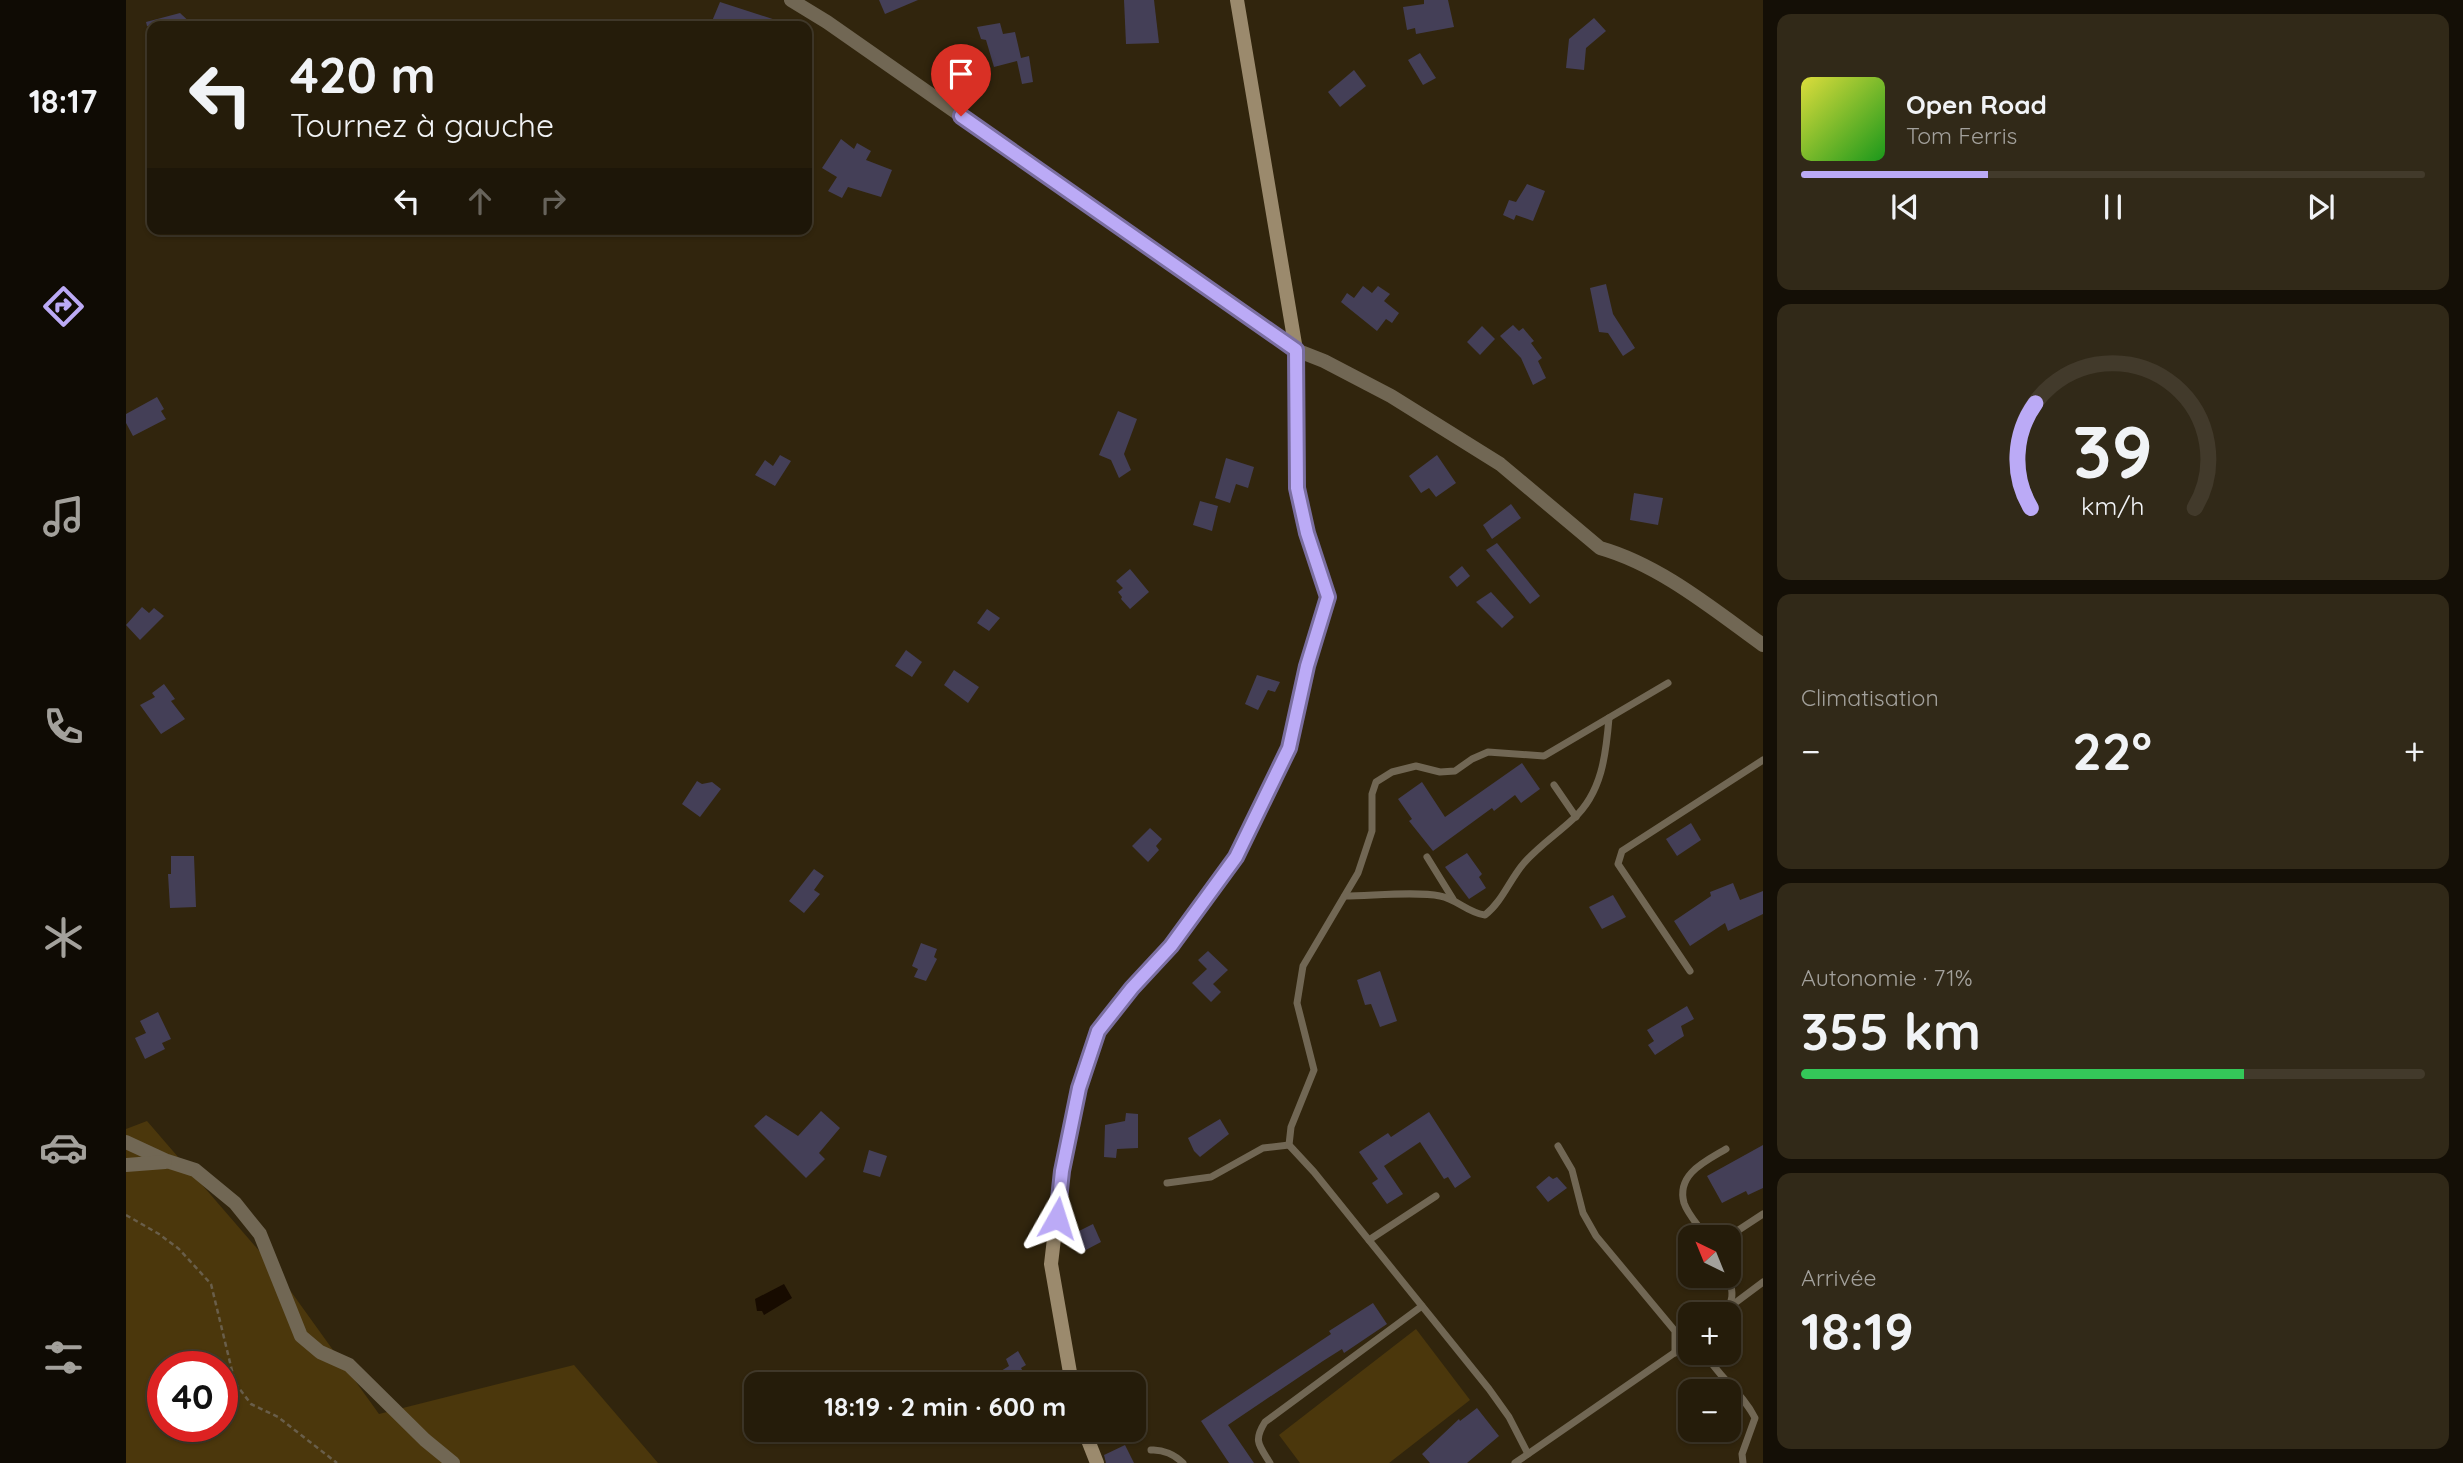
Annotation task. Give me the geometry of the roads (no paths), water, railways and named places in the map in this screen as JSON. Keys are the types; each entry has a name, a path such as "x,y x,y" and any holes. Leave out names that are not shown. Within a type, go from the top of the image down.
{"street":[{"path":"792,0 1296,350 1324,360 1391,397 1500,464 1600,548 1616,553 1687,591 1763,645"},
{"path":"1070,1372 1051,1264 1062,1171 1079,1088 1098,1031 1132,988 1171,946 1236,857 1289,748 1307,666 1328,597 1307,533 1297,488 1296,350 1237,0"},
{"path":"126,1142 167,1161 195,1170 234,1203 260,1234 302,1336 320,1352 349,1365 425,1440 453,1463"},
{"path":"126,1165 167,1161"},
{"path":"1089,1442 1097,1463"}],"lane":[{"path":"1528,1454 1509,1417 1489,1388 1289,1145 1291,1127 1314,1070 1297,1003 1303,966 1358,873 1372,831 1371,794 1376,782 1392,772 1416,766 1440,772 1455,771 1488,752 1544,756 1668,683"},
{"path":"1345,896 1436,895 1453,899 1473,913 1485,915 1494,908 1533,852 1576,817 1595,790 1606,756 1609,718"},
{"path":"1690,971 1618,864 1622,851 1763,760"},
{"path":"1554,785 1576,817"},
{"path":"1427,857 1453,899"},
{"path":"1167,1183 1211,1177 1263,1148 1289,1145"},
{"path":"1558,1146 1572,1170 1583,1213 1596,1236 1675,1331 1675,1353"},
{"path":"1698,1225 1684,1203 1685,1179 1696,1167 1726,1149"},
{"path":"1368,1240 1436,1196"},
{"path":"1741,1228 1763,1214"},
{"path":"1736,1302 1763,1282"},
{"path":"1270,1463 1258,1444 1257,1434 1265,1422 1422,1306"},
{"path":"1515,1463 1678,1351"},
{"path":"1713,1365 1737,1390 1755,1418 1742,1454 1744,1463"},
{"path":"1151,1450 1158,1450 1183,1463"}]}
